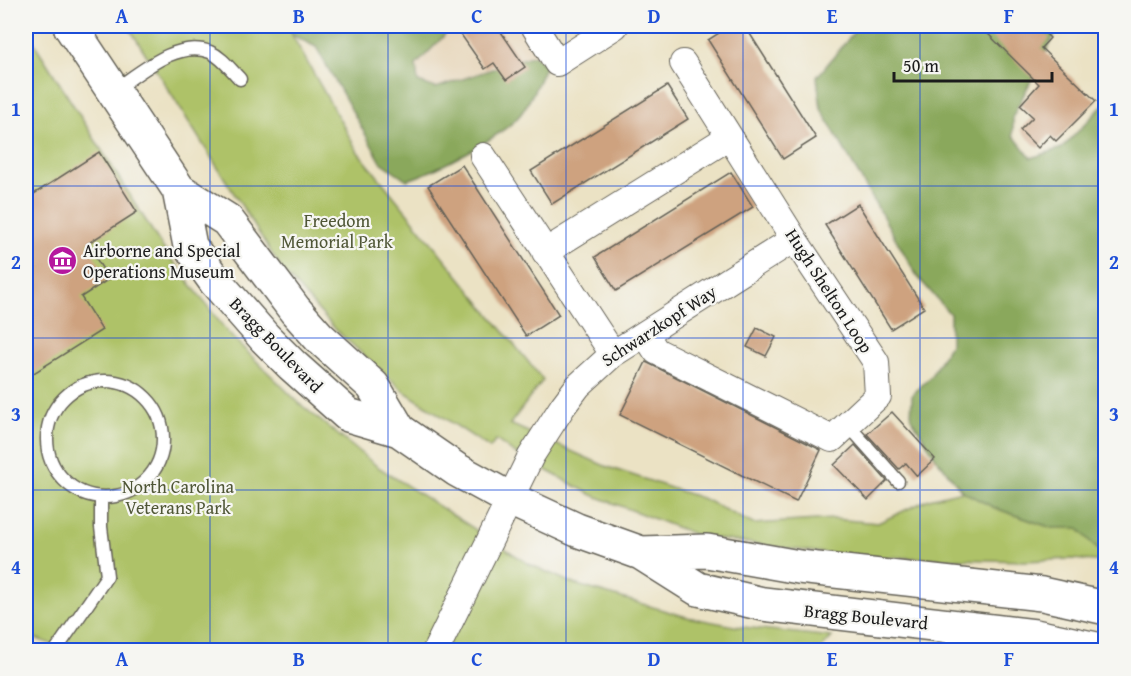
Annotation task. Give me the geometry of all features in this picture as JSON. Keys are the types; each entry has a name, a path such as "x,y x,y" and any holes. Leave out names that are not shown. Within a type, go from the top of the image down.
{"main road":[{"name":"Bragg Boulevard","path":"70,26 179,190 190,246 240,311 292,365 348,415 399,430 458,470 510,499 577,530 641,554 698,589 763,604 1035,636 1101,651"},
{"name":"Bragg Boulevard","path":"179,190 227,220 296,310 320,337 373,386 399,430"},
{"name":"Bragg Boulevard","path":"641,554 707,552 799,567 1042,594 1106,608"}],"street":[{"path":"534,26 557,63 615,26"},
{"name":"Hugh Shelton Loop","path":"645,334 656,351 832,439 878,396 876,362 794,239 683,63"},
{"path":"545,252 729,137"},
{"path":"483,156 613,354"},
{"name":"Schwarzkopf Way","path":"436,651 531,456 578,386 613,354 794,239"}],"lane":[{"path":"113,90 159,61 184,50 208,51 220,57 240,79"},
{"path":"110,380 134,387 152,403 158,414 164,438 159,462 145,481 124,494 101,497 78,491 59,475 48,453 47,428 54,411 65,396 86,383 110,380"},
{"path":"848,425 898,481"},
{"path":"56,651 107,576 101,527 101,497"}],"shaded area":[{"path":"388,26 520,26 546,65 519,115 496,136 436,88 418,82"}],"green space":[{"name":"Freedom Memorial Park","path":"128,26 290,26 292,35 358,152 543,380 510,424 605,466 704,499 753,524 834,519 878,523 929,499 962,491 995,508 1052,528 1105,518 1105,562 1072,559 1024,561 883,557 824,553 702,537 592,495 514,453 496,440 490,448 405,392 337,331 283,271"},
{"path":"290,26 450,26 443,37 416,65 418,82 436,88 534,55 546,65 528,104 511,124 467,153 434,170 407,180 381,162 316,47 292,35"},
{"path":"855,26 1059,26 1013,116 1013,135 1031,158 1062,148 1105,103 1105,551 1099,551 1078,528 1052,528 995,508 962,491 936,458 911,418 912,395 931,376 950,344 950,314 917,276 821,109 817,77 854,32"},
{"name":"North Carolina Veterans Park","path":"26,30 163,248 228,333 300,404 378,467 529,564 574,584 687,617 734,626 832,637 820,650 58,650 57,646 26,635"}],"building":[{"path":"455,26 497,26 525,67 506,80 494,63 485,69"},
{"path":"730,26 745,26 816,138 783,159 708,40"},
{"path":"980,26 1038,26 1050,38 1041,48 1096,101 1056,141 1050,135 1038,148 1020,130 1033,117 1020,105 1039,84"},
{"path":"667,86 688,119 552,204 531,171"},
{"name":"Airborne and Special Operations Museum","path":"99,152 137,212 87,244 109,279 81,297 102,330 26,378 26,199"},
{"path":"462,165 559,315 526,336 428,186"},
{"path":"731,172 753,207 616,291 595,257"},
{"path":"858,204 924,308 891,329 825,225"},
{"path":"757,328 776,337 766,356 747,347"},
{"path":"646,362 821,450 796,502 620,415"},
{"path":"892,412 935,459 917,476 906,463 899,469 867,434"},
{"path":"855,445 887,481 868,500 834,465"}],"place":[{"name":"Airborne and Special Operations Museum","path":"62,261"}]}
